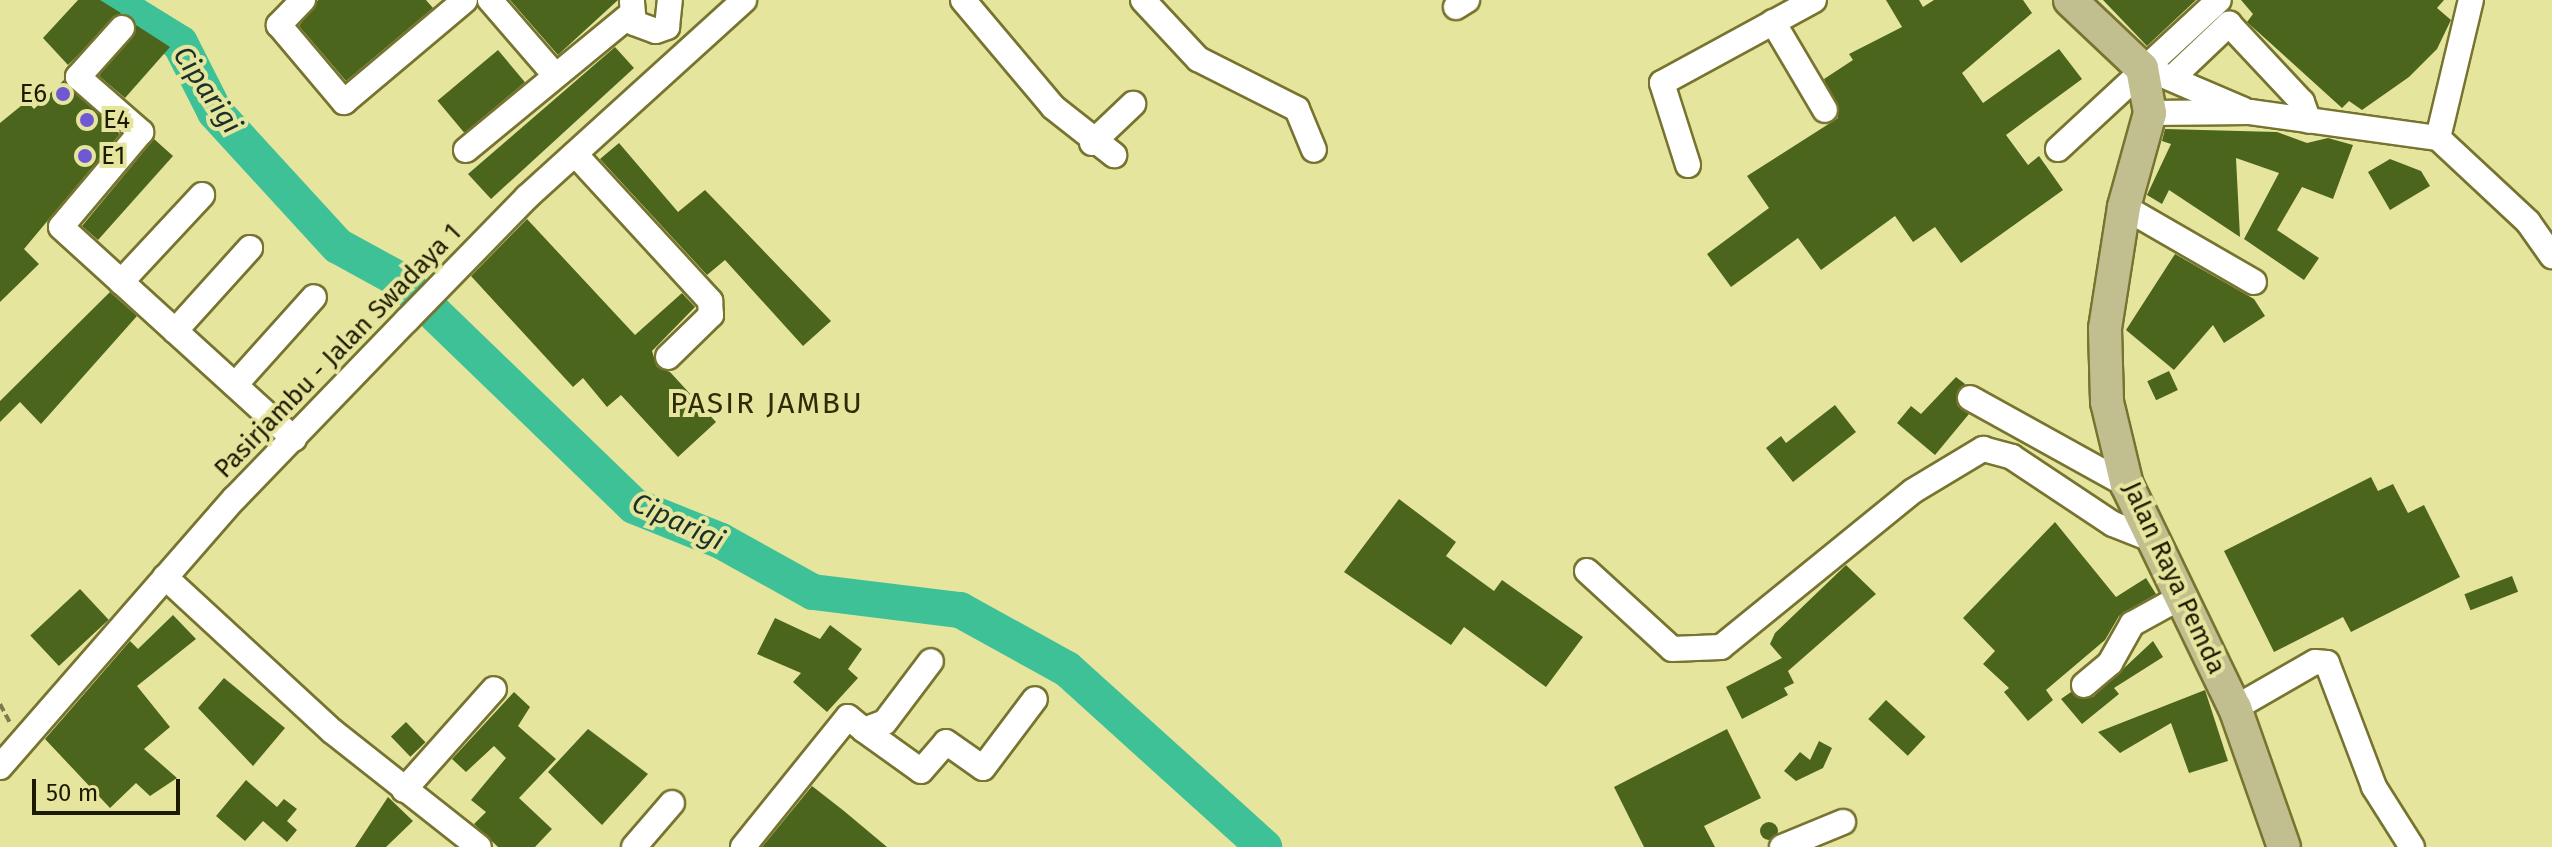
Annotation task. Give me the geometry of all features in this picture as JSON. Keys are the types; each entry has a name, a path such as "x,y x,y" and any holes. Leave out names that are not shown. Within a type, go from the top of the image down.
{"main road":[{"path":"2070,0 2157,73"},
{"name":"Jalan Raya Pemda","path":"2157,73 2150,113 2124,207 2105,329 2107,402 2127,485 2235,708 2284,847"}],"street":[{"path":"303,0 279,25 344,102 465,0"},
{"path":"490,0 554,74"},
{"path":"466,150 631,7 656,31 667,27 670,0"},
{"name":"Pasirjambu - Jalan Swadaya 1","path":"0,767 165,577 407,320 575,154 744,0"},
{"path":"963,0 1103,149 1133,104"},
{"path":"1143,0 1198,59 1289,102 1314,150"},
{"path":"1688,165 1662,83 1814,0"},
{"path":"2157,73 2219,0"},
{"path":"2438,138 2471,0"},
{"path":"1773,22 1825,110"},
{"path":"2058,149 2157,73 2229,24 2302,102 2309,121"},
{"path":"122,28 78,77 141,132 61,227 294,439"},
{"path":"2157,73 2250,112"},
{"path":"2150,113 2250,112 2438,138 2528,222 2552,256"},
{"path":"575,154 710,301 711,315 668,357"},
{"path":"121,282 202,195"},
{"path":"2124,207 2254,282"},
{"path":"175,331 250,248"},
{"path":"235,385 314,297"},
{"path":"1970,398 2127,485"},
{"path":"1587,571 1672,649 1687,653 1721,647 1848,543 1983,449 2012,457 2113,524 2153,540"},
{"path":"165,577 404,790 472,845"},
{"path":"2084,685 2110,663 2132,624 2183,596"},
{"path":"864,730 893,715 931,661"},
{"path":"2235,708 2315,662 2327,663 2374,787 2412,847"},
{"path":"404,790 494,689"},
{"path":"743,847 848,717 921,771 946,742 983,768 1035,699"},
{"path":"634,847 672,803"},
{"path":"1782,847 1843,822"}],"building":[{"path":"78,0 100,0 121,13 68,65 43,38"},
{"path":"318,0 426,0 433,8 346,81 299,26"},
{"path":"510,0 618,0 558,55"},
{"path":"1886,0 1919,0 1923,7 1934,0 2023,0 2032,13 1962,73 1983,103 2059,49 2082,79 2006,135 2028,165 2039,156 2063,190 1961,263 1935,227 1913,242 1895,216 1821,270 1798,238 1731,287 1707,254 1769,208 1747,176 1838,118 1824,79 1853,60 1849,54 1902,27"},
{"path":"2103,0 2196,0 2147,46"},
{"path":"2241,0 2444,0 2437,8 2451,20 2437,49 2409,77 2362,110 2349,101 2342,108 2247,22 2253,14"},
{"path":"136,25 170,47 125,98 99,76"},
{"path":"615,47 634,68 491,199 468,174"},
{"path":"498,50 525,82 464,133 437,101"},
{"path":"64,80 120,134 24,249 39,264 0,302 0,123 27,101 34,109"},
{"path":"2165,129 2277,132 2307,143 2328,138 2353,145 2333,199 2302,187 2277,230 2319,258 2304,280 2244,239 2279,173 2236,158 2240,237 2169,190 2162,204 2147,195 2171,144 2162,141"},
{"path":"154,139 173,156 98,240 82,226"},
{"path":"619,143 678,212 705,190 831,321 803,346 725,260 707,275 600,159"},
{"path":"2390,159 2421,171 2430,186 2390,210 2368,172"},
{"path":"527,219 635,335 682,293 695,307 652,351 657,367 670,372 716,422 678,457 621,395 607,407 583,378 573,387 471,276"},
{"path":"2175,254 2254,299 2265,316 2224,343 2213,325 2174,370 2126,330"},
{"path":"110,292 137,316 41,424 20,402 0,422 0,401"},
{"path":"2169,371 2178,390 2156,400 2147,381"},
{"path":"1956,377 1965,384 1957,405 1969,414 1935,455 1897,423 1911,406 1921,414"},
{"path":"1835,405 1856,432 1793,482 1766,448 1781,436 1786,443"},
{"path":"2371,477 2378,491 2393,484 2408,513 2424,505 2460,577 2351,632 2343,617 2274,652 2224,551"},
{"path":"1399,499 1456,542 1446,556 1494,591 1502,580 1583,637 1546,687 1464,627 1451,645 1344,572"},
{"path":"2055,522 2116,597 2146,578 2156,594 2119,616 2105,640 2046,690 2053,700 2028,721 2004,692 2009,688 1983,664 1995,651 1963,618"},
{"path":"1846,565 1876,594 1788,671 1794,683 1784,688 1788,695 1742,719 1726,687 1782,658 1770,644 1775,633"},
{"path":"2512,576 2518,592 2470,610 2464,594"},
{"path":"80,589 109,620 59,666 30,635"},
{"path":"173,615 196,639 137,686 170,727 144,749 177,778 150,796 136,783 110,808 45,739 130,641 138,649"},
{"path":"775,618 820,639 830,625 862,649 848,669 858,678 827,712 793,682 801,673 757,654"},
{"path":"2153,641 2163,657 2114,688 2119,694 2082,724 2061,699 2071,692 2093,697"},
{"path":"224,678 285,728 253,766 198,708"},
{"path":"2205,690 2228,761 2189,773 2171,723 2120,753 2098,732"},
{"path":"514,692 530,707 518,726 556,759 519,798 552,829 535,847 498,847 474,824 486,812 471,800 506,758 494,746 466,772 452,759"},
{"path":"1886,700 1925,737 1908,756 1868,719"},
{"path":"406,722 425,742 410,757 391,737"},
{"path":"588,729 648,774 602,825 548,772"},
{"path":"1727,729 1761,798 1704,826 1715,847 1644,847 1614,787"},
{"path":"1819,741 1832,748 1823,768 1796,781 1784,771 1800,752 1810,760"},
{"path":"246,780 277,807 284,799 297,809 287,821 297,830 287,842 263,821 245,841 216,816"},
{"path":"812,786 844,811 887,847 762,847"},
{"path":"388,797 413,821 386,847 355,847"},
{"path":"1769,822 1778,831 1769,840 1760,831"}],"waterway":[{"name":"Ciparigi","path":"110,0 180,43 215,112 338,246 400,280 634,506 721,541 813,592 960,610 1067,669 1264,847"}],"place":[{"name":"E6","path":"63,94"},
{"name":"E4","path":"87,120"},
{"name":"E1","path":"85,156"}],"district":[{"name":"PASIR JAMBU","path":"767,403"}]}
